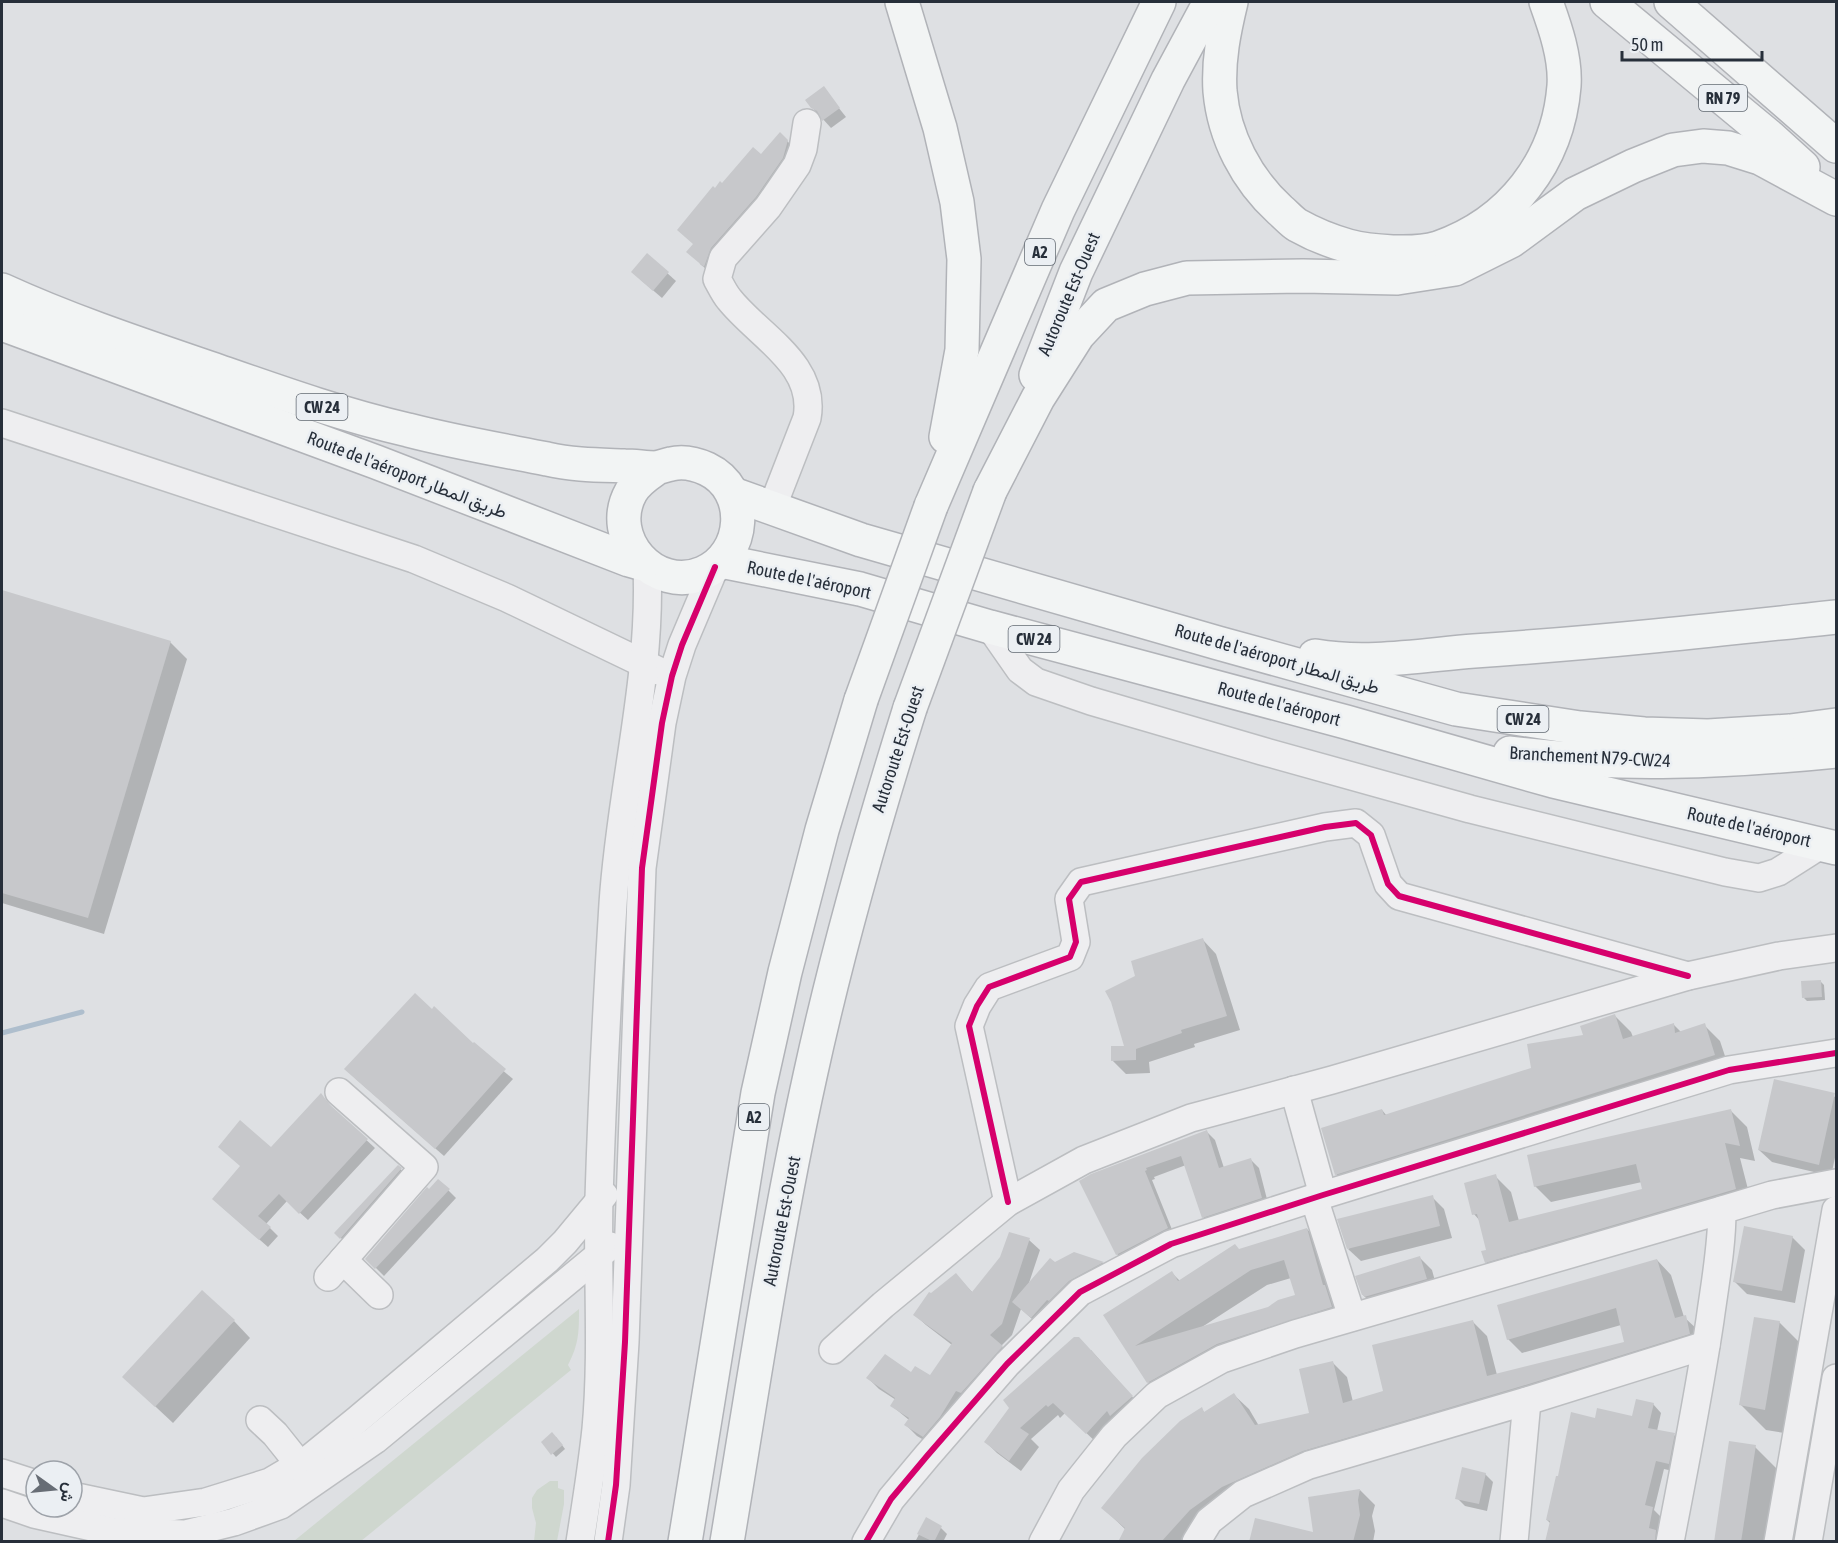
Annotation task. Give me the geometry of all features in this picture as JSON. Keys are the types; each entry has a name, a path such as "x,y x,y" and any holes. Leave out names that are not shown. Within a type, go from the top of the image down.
{"highway":[{"path":"902,2 940,128 957,202 964,259 962,350 931,506"},
{"name":"A2","path":"685,1542 758,1093 822,830 861,700 931,506 1058,210 1159,2"},
{"name":"Autoroute Est-Ouest","path":"728,1542 768,1291 810,1076 843,937 910,708 990,491 1076,272 1168,80 1210,2"},
{"path":"1231,2 1221,43 1220,93 1230,136 1244,168 1269,200 1296,224 1330,241 1361,250 1395,252 1436,248 1470,233 1500,213 1525,188 1545,158 1558,123 1564,84 1558,36 1546,2"},
{"name":"RN 79","path":"1607,2 1770,137 1836,198"},
{"name":"RN 79","path":"1671,2 1836,146"},
{"path":"990,491 1038,398 1078,335 1106,305 1145,289 1187,278 1303,276 1397,278 1455,269 1511,241 1575,194 1673,150 1703,146 1728,148 1761,158 1836,198"},
{"name":"Route de l'aéroport طريق المطار","path":"2,290 109,334 327,408 388,425 570,465 657,468"},
{"name":"Route de l'aéroport طريق المطار","path":"2,324 387,466 645,565"},
{"path":"674,463 692,463 709,469 723,480 733,494 738,512 738,530 732,547 718,564 695,576 674,577 645,565 631,549 625,531 624,512 630,494 642,478 657,468 674,463"},
{"name":"Route de l'aéroport طريق المطار","path":"733,494 861,540 1456,709 1580,728 1644,734 1708,736 1790,731 1836,725"},
{"name":"Route de l'aéroport","path":"718,564 860,590 1346,722 1553,781 1829,846"},
{"path":"1218,643 1335,659 1375,658 1599,643 1836,617"},
{"name":"Branchement N79-CW24","path":"1346,722 1476,748 1537,756 1698,762 1836,751"}],"street":[{"path":"772,508 807,418 810,405 807,387 798,370 729,299 717,279 723,258 768,207 798,165 807,123"},
{"path":"2,423 414,559 548,616 672,676"},
{"path":"608,1542 616,1485 621,1420 632,1182 642,868 662,723 672,676 682,645 718,564"},
{"path":"580,1542 596,1429 599,1356 599,1200 615,868 645,664 649,607 645,565"},
{"path":"990,627 1020,670 1036,682 1262,751 1470,809 1725,872 1759,878 1778,872 1829,846"},
{"path":"1008,1202 969,1026 977,1006 989,987 1070,957 1076,942 1069,899 1081,882 1325,827 1356,823 1371,835 1388,884 1399,896 1688,976"},
{"path":"833,1350 883,1305 1008,1202 1084,1160 1191,1118 1688,976 1779,956 1836,948"},
{"path":"866,1542 891,1499 927,1456 1007,1364 1080,1292 1171,1244 1318,1196 1729,1070 1836,1053"},
{"path":"1294,1090 1318,1196 1352,1317"},
{"path":"339,1092 424,1167 335,1268 380,1295"},
{"path":"84,1499 143,1511 216,1499 270,1482 299,1464 357,1420 552,1256 599,1200 613,1189 632,1182"},
{"path":"1043,1542 1071,1490 1114,1436 1157,1395 1222,1359 1352,1317 1772,1195 1836,1183"},
{"path":"1670,1542 1706,1345 1718,1268 1722,1210"},
{"path":"1778,1542 1836,1210"},
{"path":"2,1503 34,1514 114,1532 185,1534 234,1522 281,1505 375,1440 600,1253 630,1233"},
{"path":"1196,1542 1209,1521 1243,1494 1309,1465 1527,1401 1706,1345"},
{"path":"1808,1542 1836,1378"},
{"path":"1514,1542 1527,1401"},
{"path":"260,1420 275,1434 299,1464"},
{"path":"596,1429 621,1420"},
{"path":"2,1473 24,1480"}],"shaded area":[{"path":"579,1309 578,1338 568,1365 571,1370 361,1541 294,1541"},
{"path":"550,1481 558,1481 558,1488 564,1490 564,1504 557,1541 534,1541 536,1523 532,1498 537,1490"}],"building":[{"path":"824,86 840,108 822,121 817,111 811,108 805,100"},
{"path":"780,132 788,140 783,158 756,197 711,248 704,267 686,252 693,244 677,230 713,186 715,188 720,181 722,183 753,147 761,154"},
{"path":"647,253 669,272 653,291 631,272"},
{"path":"2,590 171,641 88,918 2,893"},
{"path":"1203,938 1227,1016 1181,1030 1182,1033 1136,1049 1136,1060 1111,1061 1111,1046 1124,1046 1111,1002 1105,991 1135,976 1131,961"},
{"path":"1821,980 1822,997 1802,998 1801,981"},
{"path":"415,993 432,1009 434,1006 473,1043 506,1069 435,1149 344,1069"},
{"path":"1615,1014 1623,1039 1674,1023 1675,1033 1705,1023 1715,1055 1335,1175 1321,1128 1382,1109 1384,1115 1531,1068 1527,1044 1583,1035 1580,1026"},
{"path":"1774,1079 1835,1093 1819,1165 1758,1150"},
{"path":"321,1093 329,1104 368,1139 299,1214 279,1194 258,1216 271,1227 259,1240 212,1199 240,1166 218,1147 240,1120 271,1147"},
{"path":"1731,1109 1740,1146 1725,1143 1736,1189 1485,1263 1481,1251 1486,1250 1477,1214 1472,1215 1464,1183 1496,1174 1509,1222 1642,1189 1636,1164 1534,1187 1527,1155"},
{"path":"1207,1130 1219,1168 1251,1158 1262,1198 1202,1218 1181,1156 1146,1168 1145,1171 1168,1228 1116,1255 1079,1181 1091,1174"},
{"path":"398,1165 402,1168 340,1239 334,1233"},
{"path":"438,1179 450,1189 375,1269 365,1259 427,1187 429,1189"},
{"path":"1433,1195 1440,1226 1347,1249 1337,1219"},
{"path":"1744,1226 1793,1236 1782,1291 1733,1282"},
{"path":"1307,1228 1323,1285 1325,1285 1332,1307 1217,1344 1147,1383 1103,1315 1172,1271 1178,1281 1235,1244 1239,1249","holes":["1284,1260 1295,1295 1278,1300 1268,1307 1135,1346 1251,1270"]},
{"path":"1009,1232 1030,1238 1002,1324 990,1335 1003,1346 961,1393 956,1391 940,1417 923,1437 904,1425 909,1418 890,1406 895,1398 866,1378 885,1354 911,1372 915,1366 930,1375 952,1343 913,1315 929,1292 931,1293 956,1273 972,1292 1000,1257"},
{"path":"1074,1252 1104,1262 1069,1281 1031,1318 1012,1302 1050,1258 1055,1262"},
{"path":"1420,1256 1427,1279 1364,1297 1362,1295 1355,1276"},
{"path":"1657,1259 1675,1318 1686,1315 1690,1334 1303,1451 1222,1487 1190,1510 1161,1542 1118,1542 1125,1528 1101,1508 1142,1458 1180,1421 1202,1407 1204,1412 1234,1393 1255,1425 1309,1413 1299,1369 1333,1361 1343,1403 1383,1391 1372,1345 1473,1320 1487,1376 1624,1342 1616,1308 1507,1340 1497,1305"},
{"path":"202,1290 235,1320 155,1407 122,1377"},
{"path":"1754,1317 1780,1321 1765,1410 1739,1405"},
{"path":"1074,1337 1079,1337 1133,1396 1110,1416 1107,1411 1086,1434 1053,1403 1048,1407 1046,1405 1020,1428 1029,1434 1009,1461 984,1442 1009,1408 1003,1400"},
{"path":"1636,1399 1654,1403 1648,1428 1675,1433 1669,1464 1656,1461 1645,1505 1653,1507 1649,1528 1656,1530 1655,1542 1545,1542 1550,1521 1546,1520 1571,1412 1595,1418 1597,1408 1632,1416"},
{"path":"552,1432 563,1445 551,1455 541,1442"},
{"path":"1729,1441 1756,1445 1741,1542 1714,1542"},
{"path":"1462,1467 1486,1473 1479,1504 1455,1499"},
{"path":"1360,1489 1358,1500 1360,1515 1353,1542 1249,1542 1255,1518 1313,1532 1308,1497"},
{"path":"926,1517 942,1526 934,1542 917,1534"}],"waterway":[{"path":"2,1033 82,1012"}],"cycle path":[{"path":"608,1542 616,1485 625,1342 642,868 662,723 672,676 682,645 715,567"},
{"path":"1008,1202 969,1026 977,1006 989,987 1070,957 1076,942 1069,899 1081,882 1325,827 1356,823 1371,835 1388,884 1399,896 1688,976"},
{"path":"866,1542 891,1499 927,1456 1007,1364 1080,1292 1171,1244 1729,1070 1836,1053"}]}
